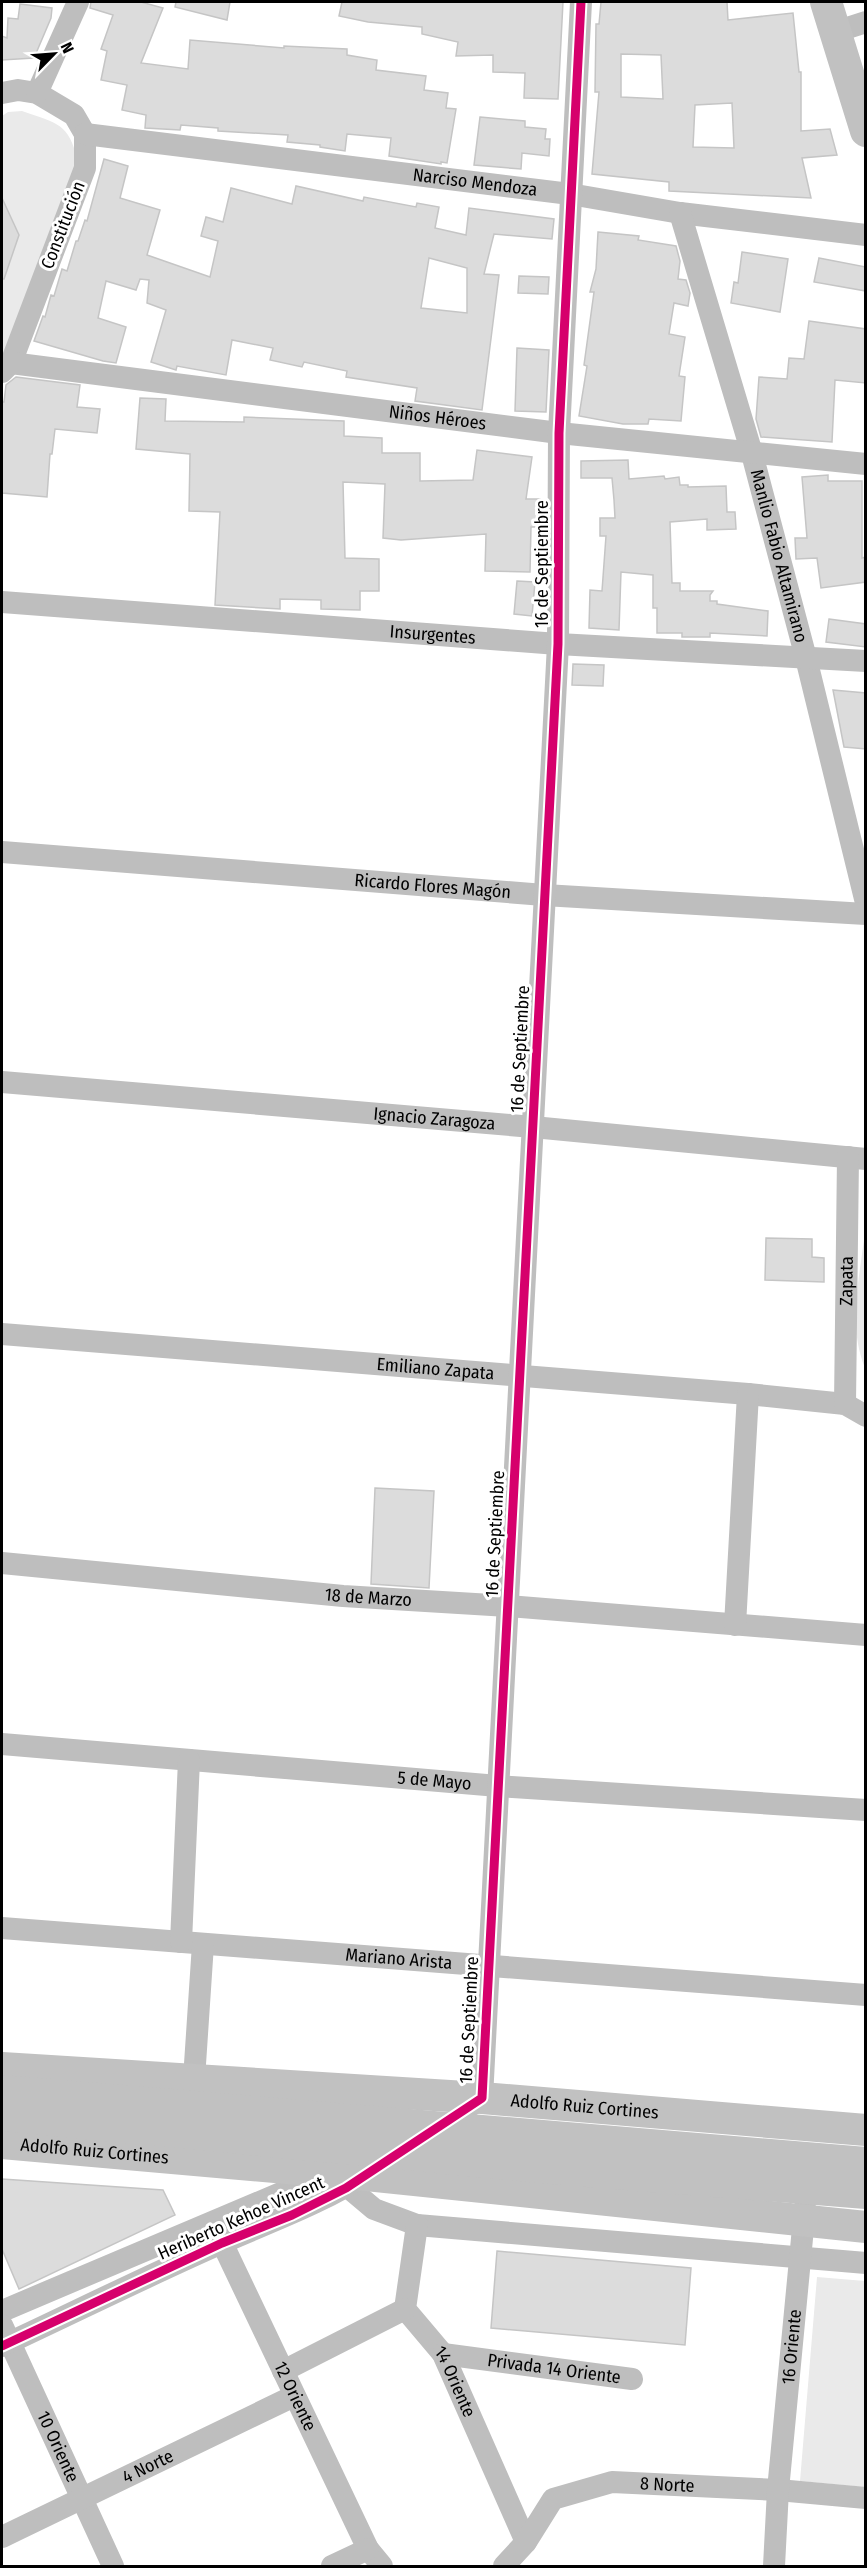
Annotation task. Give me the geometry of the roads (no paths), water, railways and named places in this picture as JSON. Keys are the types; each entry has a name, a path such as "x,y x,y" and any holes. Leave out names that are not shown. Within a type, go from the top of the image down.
{"main road":[{"path":"826,2 866,131"},
{"name":"Adolfo Ruiz Cortines","path":"2,2068 470,2097 866,2130"},
{"path":"2,2091 866,2163"},
{"path":"2,2115 550,2168 866,2193"},
{"name":"Adolfo Ruiz Cortines","path":"2,2143 866,2227"}],"street":[{"path":"37,93 78,2"},
{"name":"16 de Septiembre","path":"470,2097 489,1965 534,1126 558,644 559,433 581,2"},
{"path":"835,32 866,22"},
{"path":"2,93 18,90 37,93 74,115 85,134"},
{"name":"Narciso Mendoza","path":"85,134 570,194 680,213 866,235"},
{"name":"Constitución","path":"6,367 85,168 85,134"},
{"name":"Manlio Fabio Altamirano","path":"680,213 751,450 806,658 866,903"},
{"name":"Niños Héroes","path":"6,367 559,433 751,450 866,464"},
{"name":"Insurgentes","path":"2,602 558,644 866,661"},
{"name":"Ricardo Flores Magón","path":"2,852 544,895 866,914"},
{"name":"Ignacio Zaragoza","path":"2,1082 534,1126 857,1158"},
{"name":"Zapata","path":"844,1404 857,1158"},
{"name":"Emiliano Zapata","path":"2,1335 748,1394 844,1404 866,1416"},
{"path":"735,1625 748,1394"},
{"name":"18 de Marzo","path":"2,1563 343,1596 508,1606 866,1635"},
{"name":"5 de Mayo","path":"2,1744 498,1786 866,1810"},
{"path":"189,1760 194,2079"},
{"name":"Mariano Arista","path":"2,1928 866,1995"},
{"name":"Heriberto Kehoe Vincent","path":"348,2178 470,2097"},
{"name":"Heriberto Kehoe Vincent","path":"2,2311 217,2233 348,2178 470,2097"},
{"name":"16 Oriente","path":"774,2566 778,2490 812,2125"},
{"path":"348,2178 374,2209 417,2225 866,2263"},
{"path":"283,2371 405,2309 417,2225"},
{"name":"Heriberto Kehoe Vincent","path":"4,2338 217,2233"},
{"name":"12 Oriente","path":"217,2233 368,2549 382,2566"},
{"name":"14 Oriente","path":"405,2309 443,2354 526,2541"},
{"name":"10 Oriente","path":"4,2338 113,2566"},
{"name":"Privada 14 Oriente","path":"443,2354 632,2379"},
{"name":"4 Norte","path":"2,2537 294,2396"},
{"name":"8 Norte","path":"504,2566 526,2541 553,2499 612,2482 778,2490 866,2498"},
{"path":"332,2566 368,2549"}]}
